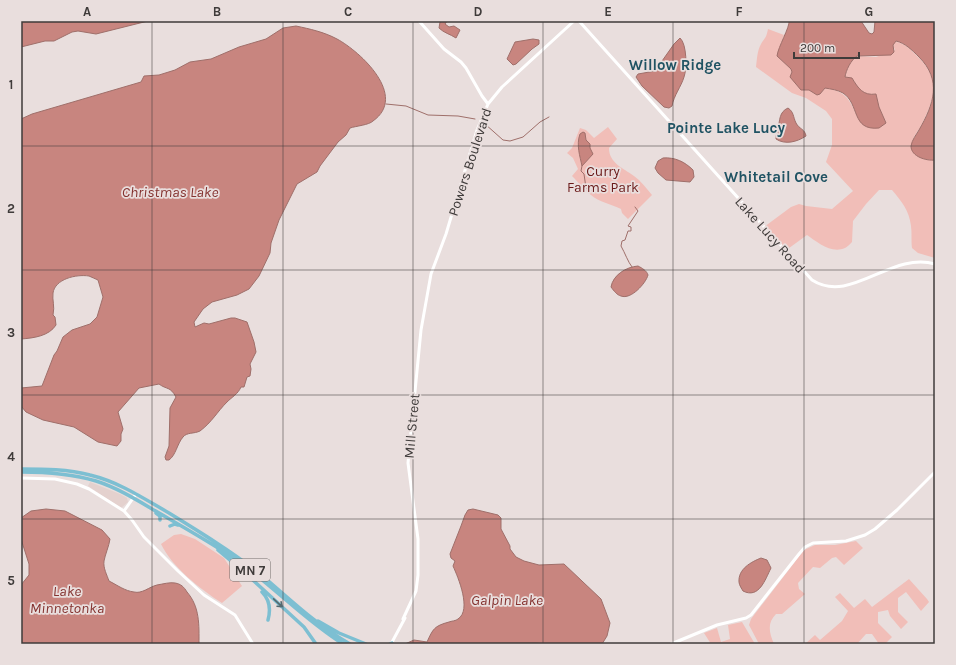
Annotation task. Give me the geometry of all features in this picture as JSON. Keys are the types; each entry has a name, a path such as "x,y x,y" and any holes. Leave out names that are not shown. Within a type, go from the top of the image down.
{"main road":[{"name":"MN 7","path":"21,469 56,469 88,474 114,483 136,494 230,551 331,633 350,644"},
{"name":"MN 7","path":"21,472 56,473 84,478 111,486 180,525 241,564 309,620 343,644"},
{"path":"149,507 158,515 160,520"},
{"path":"170,526 175,524 180,525"},
{"path":"206,541 244,572 304,627 316,644"},
{"path":"244,572 265,594 270,606 268,620"},
{"path":"297,606 330,628 366,644"}],"street":[{"path":"419,21 444,49 461,62 466,68 488,104"},
{"name":"Powers Boulevard","path":"443,242 477,130 488,104 506,82 574,21"},
{"name":"Lake Lucy Road","path":"579,21 812,280 826,286 841,287 903,263 918,261 935,264"},
{"name":"Mill Street","path":"391,644 416,591 418,575 418,539 408,462 409,439 423,313 431,274 443,242"},
{"path":"671,644 717,625 746,618 755,611 776,582 799,554 810,544 816,542 846,541 860,537 875,528 897,510 935,472"},
{"path":"21,478 55,479 77,484 94,491 124,510 130,516 144,537 178,571 204,595 234,614 252,644"},
{"path":"124,510 136,494"}],"shaded area":[{"path":"90,482 120,494 127,498 128,502 121,508 88,486"}],"green space":[{"path":"768,29 784,35 777,56 791,69 809,90 817,95 820,94 825,88 842,93 849,100 857,116 886,123 876,96 874,94 866,94 860,90 852,79 845,77 851,63 857,56 876,57 895,50 893,45 894,42 897,42 904,44 925,65 933,82 932,98 926,116 915,134 913,141 913,152 926,160 935,160 935,258 918,253 912,248 909,215 902,202 892,190 879,190 866,204 853,221 852,242 845,248 829,248 807,235 785,251 764,227 791,207 799,204 832,209 853,191 826,162 832,145 832,119 826,111 806,98 792,93 756,67 757,56"},
{"name":"Curry Farms Park","path":"608,127 617,139 609,148 611,158 617,165 639,180 652,195 628,219 622,213 621,209 594,197 581,186 572,176 578,169 573,158 567,153 572,148 580,128 586,130 594,138"},
{"path":"181,534 195,539 224,558 242,586 222,603 187,577 166,553 161,544 174,535"},
{"path":"856,541 863,548 844,565 836,557 832,558 820,568 813,567 798,583 799,589 805,594 782,614 776,614 773,617 770,624 770,632 774,644 759,644 749,625 751,619 804,550 815,545 835,545"},
{"path":"909,579 929,602 921,611 906,592 898,598 898,612 908,622 901,629 890,616 888,610 878,612 878,623 892,637 885,644 879,644 872,634 866,634 857,644 805,644 815,635 820,640 842,621 848,611 835,597 840,593 854,608 865,599 872,607"},
{"path":"742,622 755,644 711,644 704,633 717,628 721,642 730,639 728,625"}],"water":[{"path":"21,21 148,21 96,34 78,31 72,32 54,41 45,41 21,47"},
{"path":"447,21 445,24 449,27 454,26 460,30 456,38 439,28 440,22"},
{"path":"789,21 861,21 869,33 872,34 874,32 875,21 935,21 935,160 928,160 916,156 911,146 929,111 933,92 931,74 914,52 905,45 896,41 893,45 894,52 891,55 857,56 849,65 845,77 852,78 864,92 868,94 876,94 879,107 886,123 879,128 870,128 860,121 852,104 843,93 837,90 825,88 820,94 817,95 809,90 801,90 790,77 792,72 791,69 777,56 788,28"},
{"name":"Christmas Lake","path":"296,26 317,31 337,39 347,45 368,64 377,76 383,87 386,99 382,111 373,121 350,128 320,166 317,172 297,184 279,220 271,243 270,253 259,276 249,289 237,295 212,302 203,309 194,322 195,327 204,323 209,324 231,318 247,322 256,352 250,364 250,376 247,377 244,387 241,387 237,394 227,402 204,428 200,431 186,434 169,460 166,460 165,457 169,446 170,408 176,397 170,390 159,384 139,388 118,412 123,429 121,441 117,446 98,442 74,427 43,420 26,412 21,406 21,388 42,386 63,337 72,330 90,324 97,317 103,297 98,280 90,276 67,278 58,284 53,293 53,315 55,317 56,325 53,329 36,337 21,339 21,119 32,114 141,82 144,76 159,75 175,70 190,62 211,59 239,47 266,39 283,28"},
{"path":"680,38 685,51 685,73 672,106 669,108 664,107 642,86 636,77 638,74 655,71"},
{"path":"533,39 539,40 539,44 516,64 513,65 507,59 515,42"},
{"path":"788,108 797,125 806,136 799,140 783,142 776,139 776,135 780,117"},
{"path":"583,132 585,133 586,140 590,144 593,154 582,166 578,142 580,134"},
{"path":"663,158 672,158 683,162 693,170 694,177 690,182 666,180 655,168 658,161"},
{"path":"638,266 648,275 647,278 638,290 629,296 625,297 618,295 611,287 614,279 621,272"},
{"name":"Lake Minnetonka","path":"46,509 65,511 102,530 110,539 104,564 109,581 124,589 137,592 166,583 175,583 182,586 191,598 197,610 199,623 199,644 21,644 21,585 29,575 29,564 21,539 21,518 31,511"},
{"name":"Galpin Lake","path":"473,509 498,515 501,518 501,529 510,546 510,549 516,557 539,565 564,564 601,599 610,623 607,636 602,644 405,644 414,640 427,642 437,627 444,623 457,620 462,615 464,608 463,593 453,566 455,561 451,558 450,554 465,515 468,510"},
{"path":"761,558 767,560 771,568 764,583 753,592 749,593 743,591 739,583 741,573 749,564"}],"waterway":[{"path":"386,104 406,106 428,115 458,116 475,119"},
{"path":"485,124 503,140 510,141 523,137 540,122 549,117"},
{"path":"582,166 581,171 584,174 586,188 593,191"},
{"path":"632,267 621,246 622,241 625,240 628,231 631,231 631,227 628,226 638,211 635,207"}],"district":[{"name":"Willow Ridge","path":"675,65"},
{"name":"Pointe Lake Lucy","path":"726,128"},
{"name":"Whitetail Cove","path":"776,177"}]}
